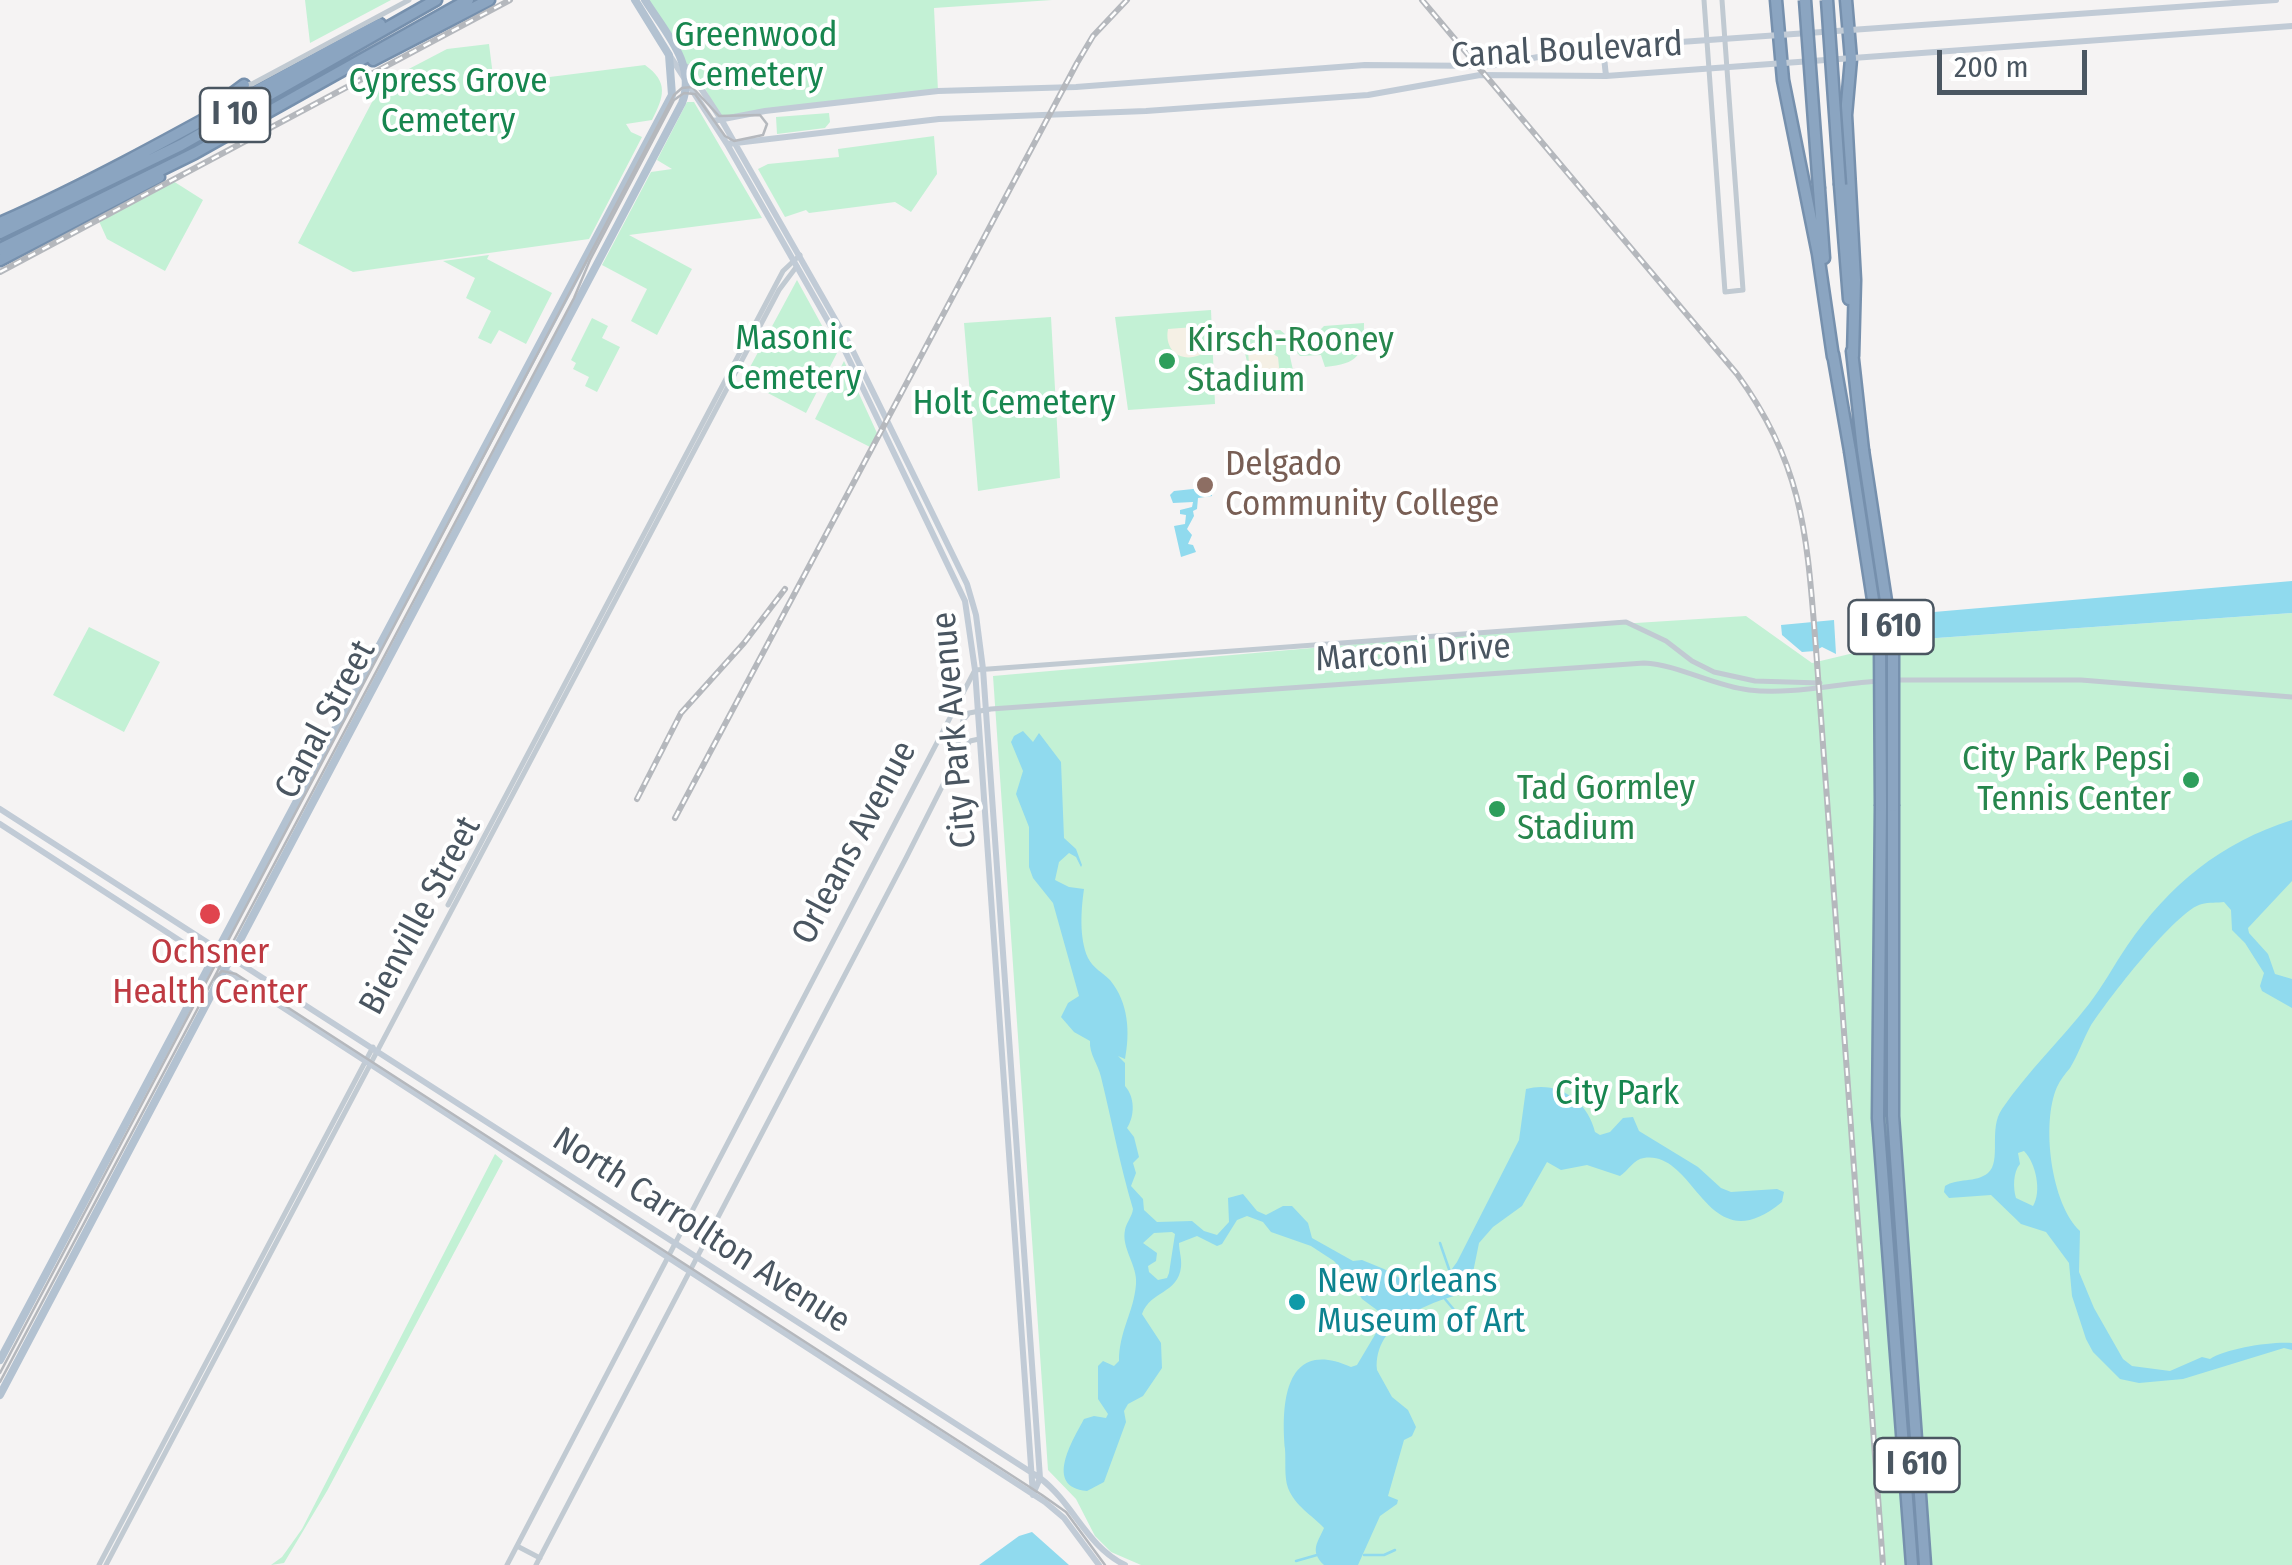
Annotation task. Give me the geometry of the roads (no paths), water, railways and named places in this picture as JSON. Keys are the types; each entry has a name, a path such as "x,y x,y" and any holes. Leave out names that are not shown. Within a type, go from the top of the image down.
{"highway":[{"name":"I 10","path":"0,248 195,152 468,0"},
{"path":"353,64 366,64 489,0"},
{"path":"1776,0 1782,64 1833,357"},
{"name":"I 610","path":"1805,0 1833,357 1880,645 1878,1118 1912,1565"},
{"name":"I 610","path":"1827,0 1852,356 1893,647 1893,1116 1925,1565"},
{"path":"1846,0 1851,59 1846,115 1855,280 1852,356"},
{"path":"0,223 136,157 421,3 433,2"},
{"name":"I 10","path":"0,233 182,145 433,2"},
{"path":"136,157 244,85"},
{"path":"0,260 193,158 195,152"}],"main road":[{"name":"City Park Avenue","path":"635,0 698,100 717,120"},
{"name":"City Park Avenue","path":"645,0 702,90 846,351 956,580 969,618 977,672"},
{"name":"Canal Boulevard","path":"717,120 938,91 1076,87 1365,65 1490,66 1603,48 2276,0"},
{"name":"Canal Boulevard","path":"732,144 939,119 1146,111 1368,95 1480,75 1606,76 2292,26"},
{"path":"1603,48 1606,76"},
{"path":"670,55 672,95"},
{"name":"Canal Street","path":"0,1394 682,103 688,84 686,67"},
{"path":"672,95 688,84 702,90"},
{"name":"Canal Street","path":"0,1360 672,95"},
{"path":"682,103 688,98 698,100"},
{"path":"639,156 650,162"},
{"name":"City Park Avenue","path":"798,263 849,342 967,584 976,615 977,672"},
{"path":"514,390 528,398"},
{"path":"426,558 438,565"},
{"path":"977,672 981,710"},
{"name":"City Park Avenue","path":"981,710 979,740 1033,1495"},
{"name":"City Park Avenue","path":"981,710 1040,1478"},
{"name":"North Carrollton Avenue","path":"0,809 1040,1478 1063,1498 1094,1542 1124,1565"},
{"name":"North Carrollton Avenue","path":"0,824 1033,1495 1064,1518 1099,1565"},
{"path":"28,843 36,832"},
{"path":"164,930 170,920"},
{"path":"272,999 278,988"},
{"path":"328,1037 336,1023"},
{"path":"403,1086 411,1072"},
{"path":"506,1151 513,1140"},
{"path":"914,1417 922,1403"},
{"path":"1033,1495 1040,1478"}],"street":[{"path":"244,85 410,0"},
{"path":"1704,0 1725,292 1743,290 1722,0"},
{"path":"1712,108 1729,107"},
{"path":"1718,180 1734,178"},
{"name":"Bienville Street","path":"103,1565 779,290 798,263"},
{"name":"Bienville Street","path":"448,905 783,271 798,263"},
{"name":"Marconi Drive","path":"977,672 1626,622 1666,641 1714,672 1755,681 1841,684"},
{"name":"Marconi Drive","path":"981,710 1644,664 1658,664 1710,682 1755,690 1962,678 2081,680 2292,696"},
{"name":"Orleans Avenue","path":"507,1565 977,672"},
{"name":"Orleans Avenue","path":"538,1562 954,763 963,720 981,710"},
{"path":"954,763 970,740 979,740"},
{"path":"517,1546 538,1562"}],"water":[{"path":"1212,487 1212,496 1198,498 1187,529 1192,535 1188,544 1196,552 1181,557 1174,526 1185,524 1186,515 1180,514 1180,510 1192,507 1193,502 1173,503 1170,495 1174,491"},
{"path":"2292,581 2292,613 1908,640 1856,651 1853,619"},
{"path":"1834,620 1836,654 1822,647 1802,652 1782,635 1781,625"},
{"path":"1023,731 1033,742 1039,733 1061,762 1064,838 1076,849 1082,865 1069,853 1059,862 1055,880 1084,889 1085,950 1093,965 1110,980 1124,1008 1125,1059 1118,1056 1125,1063 1125,1086 1133,1107 1127,1128 1134,1137 1139,1157 1133,1163 1136,1173 1131,1186 1143,1199 1144,1210 1157,1222 1192,1221 1217,1235 1229,1222 1228,1198 1243,1194 1257,1211 1266,1215 1292,1206 1308,1223 1312,1238 1353,1261 1362,1260 1384,1269 1414,1286 1446,1277 1519,1140 1526,1089 1538,1087 1560,1090 1579,1102 1600,1135 1610,1132 1623,1118 1633,1117 1639,1131 1698,1167 1721,1188 1731,1192 1777,1189 1784,1192 1782,1202 1756,1218 1736,1221 1719,1214 1677,1170 1662,1160 1640,1159 1620,1176 1587,1165 1561,1170 1547,1162 1522,1206 1479,1243 1469,1292 1407,1316 1384,1339 1377,1370 1416,1427 1412,1436 1404,1440 1388,1496 1398,1500 1397,1504 1380,1516 1358,1565 1324,1565 1317,1555 1316,1546 1324,1528 1295,1500 1287,1483 1284,1413 1292,1380 1300,1368 1312,1361 1329,1360 1351,1367 1357,1365 1379,1328 1381,1313 1362,1299 1334,1261 1311,1246 1271,1232 1263,1222 1247,1216 1237,1220 1217,1246 1197,1236 1179,1243 1179,1276 1151,1300 1142,1314 1161,1343 1162,1368 1143,1396 1128,1404 1124,1411 1126,1422 1104,1482 1087,1491 1074,1488 1066,1481 1065,1461 1084,1419 1106,1418 1108,1414 1098,1399 1098,1366 1103,1361 1114,1366 1119,1361 1135,1294 1136,1277 1124,1237 1133,1209 1090,1041 1074,1032 1061,1017 1068,1003 1079,996 1053,903 1029,867 1029,827 1016,794 1023,771 1011,742","holes":["1154,1233 1175,1234 1169,1273 1167,1278 1158,1280 1148,1266 1156,1261 1157,1253 1143,1243"]},
{"path":"2292,820 2292,881 2248,928 2268,954 2275,974 2292,979 2292,1008 2262,991 2264,973 2232,930 2231,910 2224,902 2204,903 2191,910 2142,958 2090,1027 2057,1087 2052,1102 2050,1141 2062,1202 2080,1231 2079,1272 2123,1359 2132,1366 2170,1371 2202,1357 2210,1359 2250,1346 2292,1343 2292,1350 2284,1348 2183,1379 2139,1383 2120,1379 2093,1352 2086,1339 2072,1296 2069,1263 2046,1232 2021,1224 1991,1195 1949,1198 1945,1186 1978,1178 1992,1168 1996,1126 2002,1109 2089,1004 2161,903 2199,868 2266,829","holes":["2024,1151 2037,1186 2033,1206 2016,1198 2014,1190 2020,1164 2018,1153"]},
{"path":"1032,1532 1069,1565 979,1565 1019,1536"}],"waterway":[{"path":"1440,1243 1450,1272"},
{"path":"1445,1299 1455,1311"},
{"path":"1364,1555 1384,1555 1395,1550"},
{"path":"1296,1561 1317,1555"}],"tram line":[{"path":"0,1373 674,95 682,88 692,87 719,116 760,115 767,124 763,135 734,141 725,136 695,94 684,93 674,100 574,298 0,1382"},
{"path":"213,980 222,971 236,974 1042,1495 1066,1512 1105,1565"}],"railway":[{"path":"0,272 510,0"},
{"path":"675,818 1077,63 1093,36 1127,0"},
{"path":"1422,0 1737,374 1760,408 1790,473 1805,538 1813,609 1883,1565"},
{"path":"637,799 681,713 744,643 785,589"}],"place":[{"name":"Kirsch-Rooney Stadium","path":"1167,361"},
{"name":"Delgado Community College","path":"1205,485"},
{"name":"City Park Pepsi Tennis Center","path":"2191,780"},
{"name":"Tad Gormley Stadium","path":"1497,809"},
{"name":"Ochsner Health Center","path":"210,914"},
{"name":"New Orleans Museum of Art","path":"1297,1302"}],"park label":[{"name":"Greenwood Cemetery","path":"756,56"},
{"name":"Cypress Grove Cemetery","path":"448,102"},
{"name":"Masonic Cemetery","path":"794,359"},
{"name":"Holt Cemetery","path":"1014,404"},
{"name":"City Park","path":"1617,1094"}]}
